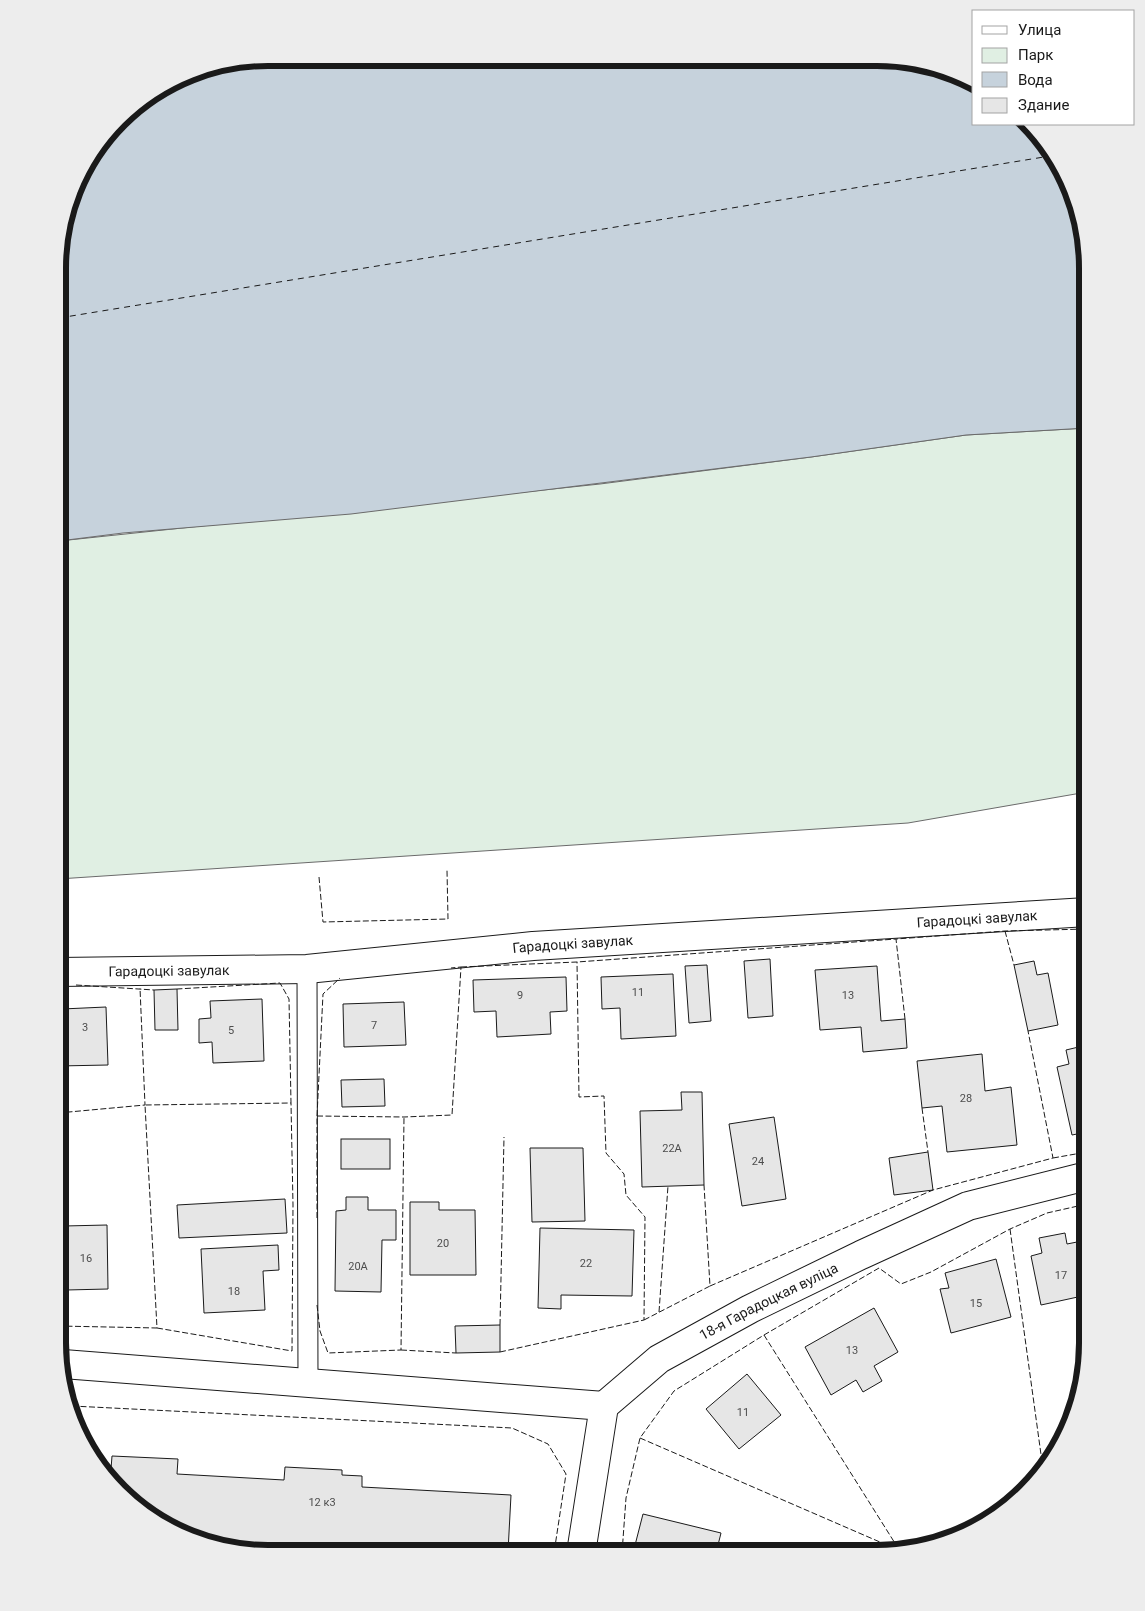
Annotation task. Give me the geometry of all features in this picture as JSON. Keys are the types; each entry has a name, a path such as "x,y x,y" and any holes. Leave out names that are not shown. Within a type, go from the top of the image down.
{"street":[{"name":"Гарадоцкі завулак","path":"66,972 307,969 532,946 1079,912"},
{"name":"18-я Гарадоцкая вуліца","path":"604,1406 659,1360 750,1309 861,1255 968,1206 1079,1178"},
{"path":"68,1364 604,1406 582,1545"}],"lane":[{"path":"307,969 308,1383"}],"green space":[{"path":"1079,428 1079,793 908,823 66,878 66,540 600,484 966,435"}],"water":[{"path":"269,66 876,66 903,68 929,73 972,90 972,125 1018,125 1045,156 1058,179 1068,204 1075,229 1079,269 1079,428 966,435 811,457 351,514 123,533 66,540 66,269 70,229 87,179 108,145 135,117 156,100 179,87 204,77 229,70"}],"building":[{"path":"770,959 773,1016 748,1018 744,961"},
{"path":"1034,961 1037,975 1048,973 1058,1025 1028,1031 1014,965"},
{"path":"707,965 711,1021 689,1023 685,966"},
{"path":"877,966 881,1021 905,1019 907,1048 863,1052 861,1027 820,1030 815,970"},
{"path":"673,974 676,1036 621,1039 620,1008 602,1009 601,977"},
{"path":"566,977 567,1011 550,1012 551,1034 497,1037 496,1011 474,1012 473,980"},
{"path":"177,989 178,1030 155,1030 154,990"},
{"path":"262,999 264,1061 213,1063 212,1042 199,1043 199,1019 211,1018 210,1001"},
{"path":"404,1002 406,1045 344,1047 343,1004"},
{"path":"106,1007 108,1065 66,1066 66,1009"},
{"path":"1079,1047 1079,1134 1072,1135 1057,1067 1069,1064 1066,1050"},
{"path":"982,1054 985,1091 1011,1087 1017,1145 947,1152 942,1106 922,1108 917,1061"},
{"path":"384,1079 385,1106 342,1107 341,1080"},
{"path":"681,1092 702,1092 704,1185 642,1187 640,1111 682,1110"},
{"path":"774,1117 786,1199 742,1206 729,1124"},
{"path":"341,1139 390,1139 390,1169 341,1169"},
{"path":"530,1148 583,1148 585,1221 532,1222"},
{"path":"928,1152 933,1190 894,1195 889,1158"},
{"path":"346,1197 368,1197 368,1210 396,1210 396,1240 382,1240 381,1292 335,1291 336,1211 346,1210"},
{"path":"285,1199 287,1233 179,1238 177,1205"},
{"path":"410,1202 439,1202 439,1210 475,1210 476,1275 410,1275"},
{"path":"107,1225 108,1289 66,1290 66,1226"},
{"path":"540,1228 634,1230 632,1296 561,1295 561,1309 538,1308"},
{"path":"1065,1233 1067,1244 1079,1242 1079,1297 1041,1305 1031,1256 1042,1253 1039,1238"},
{"path":"278,1245 279,1270 263,1271 265,1310 204,1313 201,1249"},
{"path":"996,1259 1011,1317 951,1333 940,1289 949,1288 945,1273"},
{"path":"874,1308 898,1352 874,1366 882,1381 863,1392 856,1380 831,1395 805,1347"},
{"path":"500,1325 500,1352 456,1353 455,1326"},
{"path":"747,1374 781,1415 739,1449 706,1409"},
{"path":"112,1456 178,1459 177,1474 284,1480 285,1467 342,1470 342,1475 362,1476 362,1487 511,1495 508,1545 269,1545 229,1541 204,1534 167,1518 145,1503 111,1469"},
{"path":"643,1514 721,1533 718,1545 635,1545"}],"ferry route":[{"path":"66,317 1045,157"}],"fence":[{"path":"319,877 323,922 448,919 447,870"},
{"path":"905,1019 896,939 1005,931 1079,929"},
{"path":"1005,931 1014,965"},
{"path":"461,967 577,962 896,939"},
{"path":"500,1352 644,1320 645,1217 626,1195 624,1174 606,1153 604,1096 579,1097 577,962"},
{"path":"317,1116 404,1117 452,1115 461,967 451,968"},
{"path":"317,1218 317,1116 323,994 340,978"},
{"path":"66,1326 157,1328 145,1105 291,1103 289,999 280,983 177,989"},
{"path":"76,985 154,990"},
{"path":"66,1112 145,1105 140,988"},
{"path":"710,1286 933,1190 1053,1158 1028,1031"},
{"path":"157,1328 292,1351 293,1205 291,1103"},
{"path":"922,1108 928,1152"},
{"path":"317,1305 320,1331 328,1353 401,1350 404,1117"},
{"path":"500,1325 504,1137"},
{"path":"1053,1158 1079,1153"},
{"path":"644,1320 710,1286 704,1185"},
{"path":"659,1312 668,1186"},
{"path":"623,1545 626,1498 640,1438 674,1391 764,1335 879,1268 901,1284 931,1272 1010,1229 1047,1213 1079,1206"},
{"path":"1010,1229 1042,1460"},
{"path":"764,1335 895,1544"},
{"path":"401,1350 456,1353"},
{"path":"77,1406 512,1428 548,1444 566,1474 555,1545"},
{"path":"640,1438 885,1544"}]}
